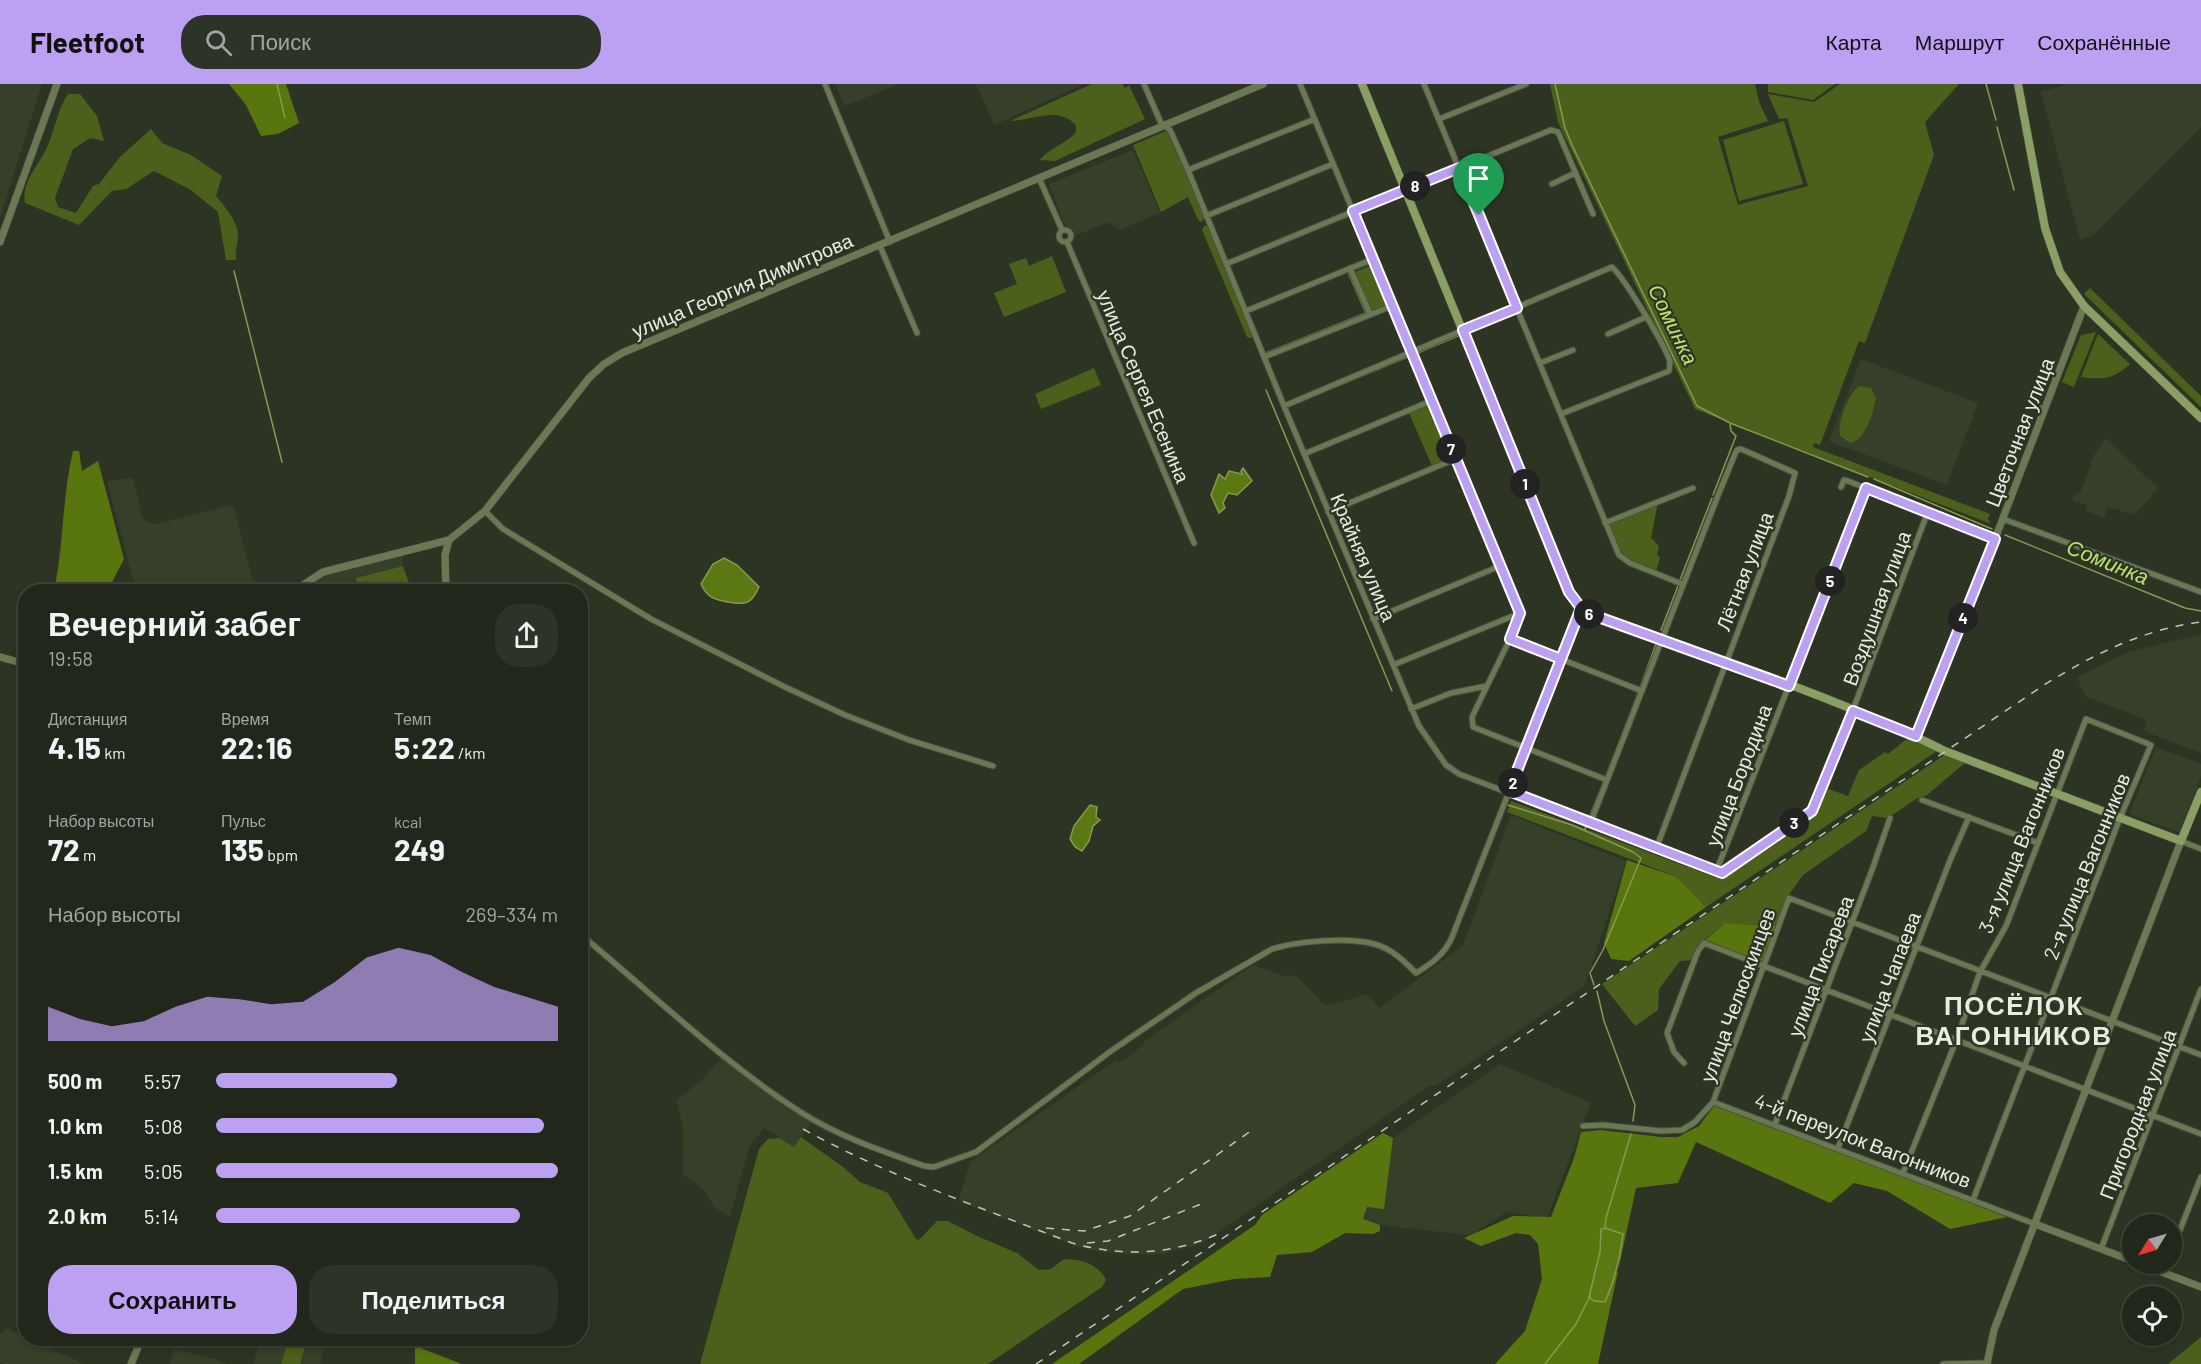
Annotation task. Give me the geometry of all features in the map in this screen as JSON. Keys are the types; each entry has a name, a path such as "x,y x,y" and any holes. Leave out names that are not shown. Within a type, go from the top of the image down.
{"main road":[{"path":"1362,84 1569,592 1581,608 1590,614 1789,686 1916,736 1945,751 2181,841 2201,792"},
{"path":"2018,84 2048,241 2063,277 2084,306 2201,417"}],"street":[{"path":"0,242 57,84"},
{"path":"825,84 890,242"},
{"name":"Крайняя улица","path":"1144,84 1161,123 1170,130 1188,170 1411,709 1419,726 1450,769 1719,873"},
{"name":"улица Георгия Димитрова","path":"305,584 323,572 449,540 485,511 585,382 609,361 664,335 1166,126 1253,86 1263,84"},
{"path":"1300,84 1520,613 1471,723 1477,729 1607,780"},
{"path":"1424,84 1605,523 1623,560 1682,584 1590,824"},
{"path":"1439,119 1526,84"},
{"path":"1188,170 1315,119"},
{"path":"1226,264 1551,130 1558,132 1593,214"},
{"path":"1206,216 1333,164"},
{"path":"1552,184 1575,173"},
{"name":"улица Сергея Есенина","path":"1039,178 1062,230 1059,238 1067,242 1194,543"},
{"name":"улица Сергея Есенина","path":"1062,230 1066,229 1071,233 1071,238 1067,242"},
{"path":"880,246 917,333"},
{"path":"1246,311 1372,259"},
{"path":"1284,406 1612,267 1620,274 1646,317 1670,362 1669,371 1561,414"},
{"path":"1350,268 1370,315"},
{"path":"1264,357 1392,306"},
{"name":"Цветочная улица","path":"1916,736 2003,519 2084,306"},
{"path":"1608,334 1646,317"},
{"path":"1540,363 1573,350"},
{"path":"1304,454 1431,401"},
{"path":"2032,405 2044,410"},
{"name":"Лётная улица","path":"1656,849 1789,496 1795,472 1741,449 1737,450 1682,584"},
{"path":"1328,512 1455,459"},
{"path":"1841,487 1844,480 1995,539"},
{"path":"1605,523 1693,488"},
{"name":"улица Бородина","path":"1719,873 1866,488"},
{"path":"485,511 503,529 651,619 785,687 845,715 899,736 993,766"},
{"name":"Воздушная улица","path":"1719,873 1812,811 1853,711 1927,514"},
{"path":"2003,519 2201,592"},
{"path":"446,584 445,555 449,540"},
{"path":"1373,619 1500,566"},
{"path":"588,941 720,1052 802,1113 843,1136 924,1166 934,1167 976,1152 1111,1051 1196,993 1272,949 1285,945 1343,941 1374,944 1391,951 1416,973 1448,948 1581,608"},
{"path":"1393,664 1520,613"},
{"path":"1510,639 1642,691"},
{"path":"0,657 18,662"},
{"path":"1411,709 1451,693 1487,686"},
{"name":"2-я улица Вагонников","path":"1973,1200 2120,818 2151,745 2086,719"},
{"name":"3-я улица Вагонников","path":"1903,1173 1956,1041 1980,972 2006,926 2086,719"},
{"path":"1922,800 2037,843"},
{"name":"улица Чапаева","path":"1839,1148 1969,817"},
{"name":"улица Писарева","path":"1775,1124 1890,818"},
{"path":"1943,1364 1987,1364 1994,1330 2114,1022 2181,841 2201,849"},
{"name":"улица Челюскинцев","path":"1713,1102 1789,898 1852,922"},
{"path":"1852,922 2201,1055"},
{"path":"1684,1063 1674,1052 1667,1033 1698,951 1704,943 1826,992 2024,1065 2201,1134"},
{"name":"Пригородная улица","path":"2101,1249 2201,989"},
{"path":"1583,1126 1620,1125 1676,1131 1695,1122 1713,1102"},
{"name":"4-й переулок Вагонников","path":"1713,1102 2122,1257"},
{"path":"2182,1225 2201,1177"},
{"path":"2168,1274 2201,1287"},
{"path":"131,1364 139,1346"}],"shaded area":[{"path":"0,84 42,84 0,218"},
{"path":"229,84 286,84 299,123 278,134 261,136 246,105"},
{"path":"835,84 899,84 844,106"},
{"path":"976,84 1084,84 994,125"},
{"path":"1092,84 1122,84 1125,88 1129,85 1145,119 1055,161 1040,160 1072,136 1076,132 1076,125 1069,119 1053,115 1010,121"},
{"path":"1550,84 1755,84 1759,102 1768,121 1718,137 1738,205 1808,186 1787,118 1779,119 1768,94 1814,102 1840,84 1959,84 1925,122 1934,155 1865,343 1859,341 1820,445 1814,443 1813,447 1990,514 1988,519 1991,524 1695,409 1558,122"},
{"path":"1768,84 1835,84 1813,100 1768,92"},
{"path":"2069,84 2201,84 2201,127 2092,236 2080,240 2041,92"},
{"path":"68,94 80,94 97,116 104,141 90,138 73,149 55,198 58,207 76,213 93,186 99,184 120,157 151,129 162,143 191,155 222,176 216,196 236,224 238,238 236,260 226,260 218,212 191,190 154,171 126,189 112,191 79,225 25,203 28,181 47,147"},
{"path":"1784,121 1803,184 1739,201 1723,140"},
{"path":"1166,131 1170,135 1205,218 1201,222 1188,197 1161,212 1133,145"},
{"path":"1133,150 1160,213 1119,230 1109,222 1074,236 1064,224 1049,184"},
{"path":"1204,226 1208,226 1223,263 1221,265 1224,264 1243,311 1241,312 1244,313 1254,336 1251,338 1247,337 1202,230"},
{"path":"1052,256 1066,292 1004,317 994,293 1017,284 1009,264 1026,258 1029,266"},
{"path":"1370,266 1386,305 1371,311 1355,272"},
{"path":"2090,288 2201,396 2201,407 2084,294"},
{"path":"2096,332 2074,387 2062,382 2081,335"},
{"path":"2098,334 2130,364 2119,373 2107,377 2081,377"},
{"path":"1861,359 1978,403 1947,485 1829,441"},
{"path":"1094,368 1101,385 1041,409 1035,394"},
{"path":"1860,386 1871,388 1876,398 1871,418 1864,431 1856,441 1850,443 1840,436 1840,424 1851,395"},
{"path":"1431,404 1453,457 1432,466 1409,413"},
{"path":"2106,438 2158,488 2135,515 2108,507 2104,518 2086,511 2087,505 2072,500 2081,491 2094,455"},
{"path":"73,451 79,451 82,471 98,461 124,559 111,584 55,584"},
{"path":"1243,468 1252,481 1237,495 1228,493 1223,503 1225,508 1219,513 1211,495 1219,474 1225,479 1229,471 1242,474"},
{"path":"133,478 143,518 148,523 155,524 233,505 253,581 258,584 134,584 107,481"},
{"path":"1658,502 1651,538 1659,546 1657,555 1660,558 1656,572 1636,564 1625,556 1607,524"},
{"path":"402,556 403,566 357,578 357,584 310,584 320,577"},
{"path":"724,558 737,565 759,587 747,602 734,603 716,599 706,593 701,584 713,564"},
{"path":"403,566 409,584 357,584 356,578"},
{"path":"2201,634 2201,753 2144,731 2147,720 2085,696 2077,677 2128,652"},
{"path":"1908,738 1937,751 1706,907 1677,877 1507,812 1511,801 1720,879 1815,811 1826,788 1848,796 1859,770 1885,752 1888,754"},
{"path":"2156,747 2201,764 2201,776 2181,833 2129,814"},
{"path":"1946,754 1965,763 1927,795 1916,799 1888,818 1872,816 1866,831 1803,875 1786,899 1776,926 1725,923 1699,944 1692,960 1680,961 1659,989 1658,1010 1635,1026 1602,984"},
{"path":"1090,805 1097,807 1096,817 1100,820 1093,826 1089,841 1082,851 1075,847 1070,839 1074,826"},
{"path":"1511,815 1626,861 1585,986 1434,1087 1431,1085 1201,1244 1156,1255 1100,1252 1075,1246 958,1201 971,1161 1116,1060 1121,1062 1146,1040 1253,965 1287,977 1296,975 1325,1005 1367,994 1380,1008 1463,945"},
{"path":"1627,860 1677,877 1706,907 1629,961 1611,959 1604,943"},
{"path":"1725,923 1776,926 1762,964 1704,941"},
{"path":"722,1057 768,1093 812,1122 794,1147 764,1128 749,1148 730,1217 714,1207 704,1190 683,1174 683,1126 676,1100 700,1082"},
{"path":"1500,1064 1591,1103 1547,1218 1507,1212 1467,1235 1380,1225 1363,1220 1367,1207 1384,1208 1393,1138"},
{"path":"1714,1106 1787,1131 2007,1217 1950,1229 1887,1191 1854,1183 1830,1203 1696,1142 1678,1183 1636,1188 1598,1364 1495,1364 1525,1331 1542,1279 1538,1244 1530,1235 1516,1233 1481,1246 1464,1238 1513,1216 1551,1217 1574,1158 1581,1132 1601,1130 1678,1137 1699,1126","holes":["1607,1230 1622,1234 1618,1271 1589,1297 1600,1252 1600,1238"]},
{"path":"1383,1133 1393,1138 1384,1209 1367,1207 1363,1219 1380,1225 1380,1231 1373,1234 1345,1233 1312,1252 1277,1255 1270,1277 1234,1279 1183,1289 1079,1364 1052,1364 1255,1225 1262,1215"},
{"path":"801,1137 860,1182 888,1193 916,1239 919,1240 937,1221 948,1221 1017,1253 1039,1270 1051,1269 1064,1259 1076,1260 1094,1266 1106,1280 1102,1287 988,1364 700,1364 759,1149 768,1139 779,1138 794,1147"},
{"path":"1605,1228 1623,1234 1617,1269 1605,1302 1594,1301 1589,1297 1600,1252 1601,1229"},
{"path":"7,1328 18,1334 18,1346 44,1346 85,1364 5,1364 0,1361 0,1334"},
{"path":"2201,1337 2201,1364 2168,1364"},
{"path":"259,1346 326,1346 320,1364 253,1364"},
{"path":"287,1346 306,1346 300,1364 281,1364"},
{"path":"415,1346 462,1364 415,1364"},
{"path":"174,1349 214,1359 228,1364 170,1364"}],"waterway":[{"path":"277,84 285,118"},
{"name":"Соминка","path":"1555,84 1565,128 1572,145 1697,406 1730,423 1868,477"},
{"path":"1986,84 1996,120"},
{"path":"1997,127 2014,190"},
{"path":"1354,208 1391,192"},
{"path":"1357,213 1401,196"},
{"path":"1353,270 1371,263 1388,304"},
{"path":"234,271 282,462"},
{"path":"1266,353 1366,313 1348,272"},
{"path":"1389,308 1407,351"},
{"path":"1415,354 1460,335"},
{"path":"1340,385 1410,356"},
{"path":"1266,390 1392,691"},
{"path":"1713,495 1736,436 1731,431 1730,424"},
{"name":"Соминка","path":"1874,479 1992,529"},
{"path":"1680,580 1712,498"},
{"name":"Соминка","path":"2005,535 2185,608 2201,611"},
{"path":"1661,630 1678,586"},
{"path":"1640,688 1656,644"},
{"path":"1606,776 1639,691"},
{"path":"1589,818 1604,781"},
{"path":"1508,805 1572,825 1633,852 1641,858 1603,950 1590,973 1594,985"},
{"path":"1585,830 1586,825"},
{"path":"1597,991 1604,1021 1635,1105 1633,1121"},
{"path":"1605,1229 1606,1218 1631,1134"},
{"path":"1545,1364 1576,1324 1590,1296"}],"railway":[{"path":"1036,1364 2044,685 2081,663 2119,645 2180,625 2201,622"},
{"path":"1046,1228 1084,1231 1130,1216 1255,1128"},
{"path":"803,1129 868,1162 1072,1243 1109,1250 1146,1252 1182,1246 1218,1234"},
{"path":"1087,1243 1108,1241 1206,1202"}],"district":[{"name":"ПОСЁЛОК ВАГОННИКОВ","path":"2014,1019"}],"route":[{"path":"1479,215 1459,168 1353,211 1520,613 1510,639 1561,659 1581,608 1590,614 1789,686 1866,488 1995,539 1916,736 1853,711 1818,802 1812,811 1722,873 1509,791 1561,659 1581,608 1569,592 1463,330 1517,308 1479,215"}]}
